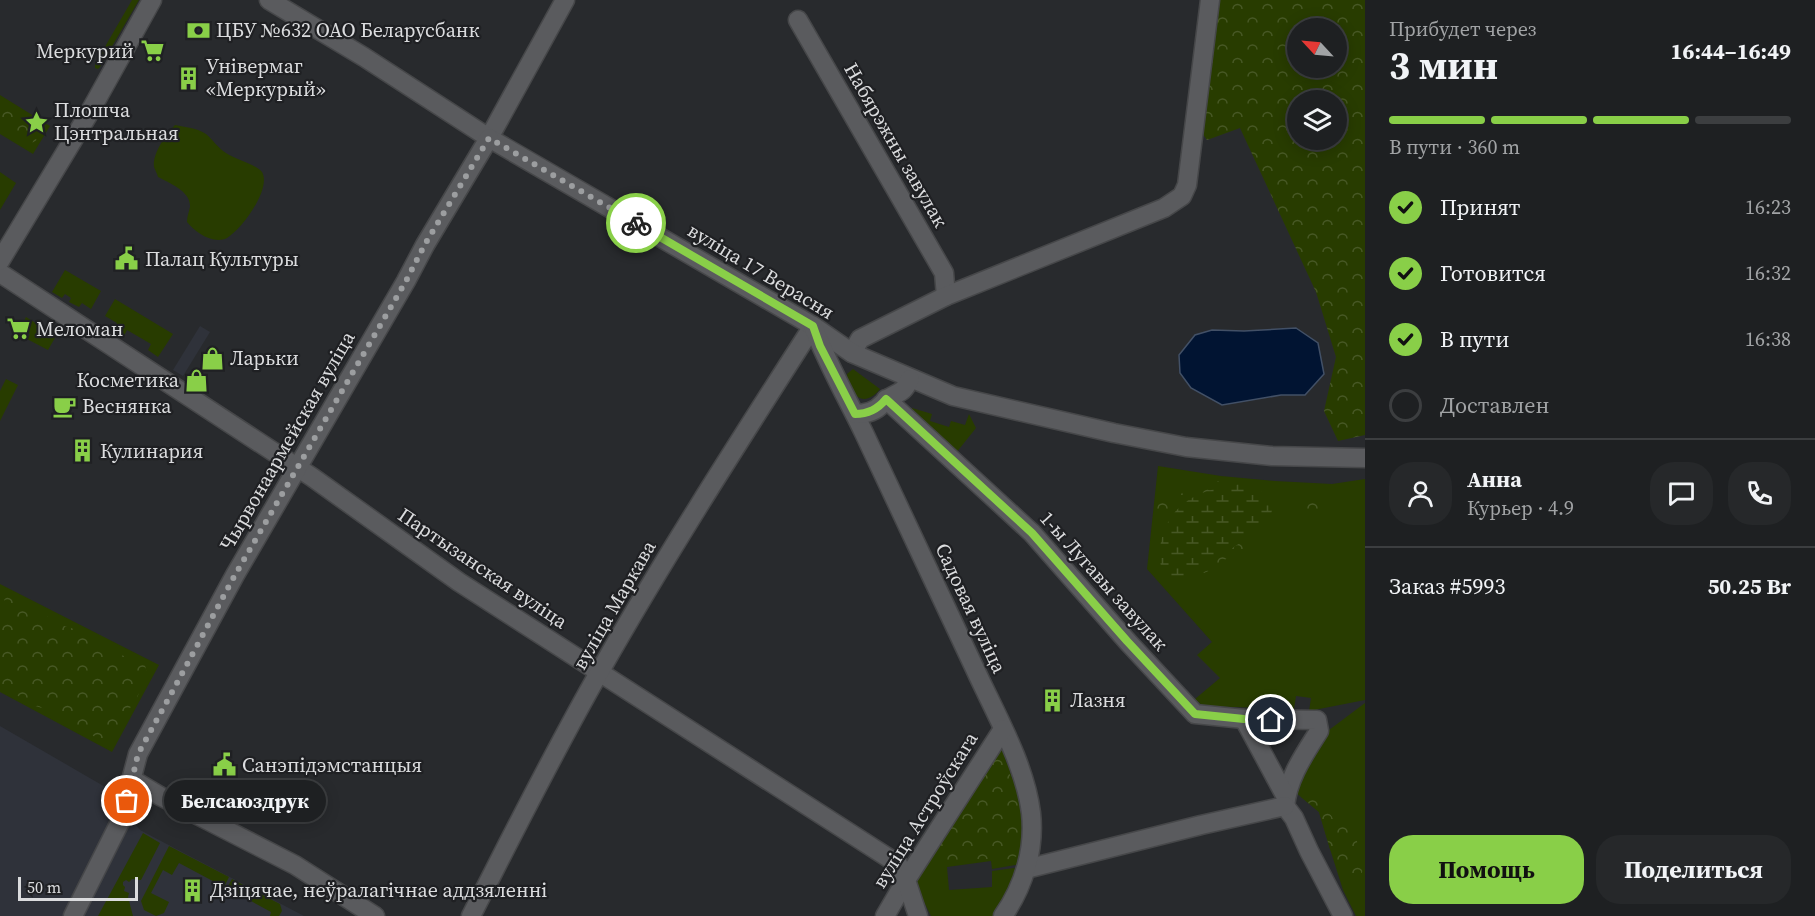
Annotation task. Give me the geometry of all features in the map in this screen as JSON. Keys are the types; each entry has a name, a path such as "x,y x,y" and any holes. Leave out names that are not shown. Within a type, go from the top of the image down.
{"street":[{"path":"0,261 88,115 152,0"},
{"name":"вуліца 17 Верасня","path":"269,0 364,57 489,138 813,326 852,353 910,379 952,396 1186,447 1272,456 1365,458"},
{"name":"Чырвонаармейская вуліца","path":"73,916 120,822 133,780 138,754 235,575 406,281 425,244 489,138 565,0"},
{"path":"852,353 860,339 946,296 1164,208 1182,196 1187,185 1210,0"},
{"name":"Набярэжны завулак","path":"798,20 944,273 946,296"},
{"name":"Партызанская вуліца","path":"0,273 297,467 459,582 898,864 918,916"},
{"name":"Садовая вуліца","path":"813,326 820,346 855,414 1003,729 1023,781 1031,813 1030,850 1018,890 1003,916"},
{"name":"вуліца Маркава","path":"471,916 600,672 689,520 813,326"},
{"path":"855,414 865,414 881,406 886,399 902,392 910,379"},
{"name":"1-ы Лугавы завулак","path":"886,399 1032,533 1195,714 1244,719 1317,720 1320,731 1295,767 1285,801"},
{"path":"1244,719 1343,916"},
{"name":"вуліца Астроўскага","path":"885,916 1003,729"},
{"path":"133,780 295,865 375,916"},
{"path":"1026,869 1201,825 1285,801"}],"shaded area":[{"path":"200,326 210,332 183,376 173,370"},
{"path":"0,726 107,788 140,830 304,916 0,916"}],"green space":[{"path":"132,0 139,0 100,67 95,68 95,64"},
{"path":"1220,0 1365,0 1365,435 1338,441 1324,411 1336,357 1316,292 1240,128 1207,140 1200,130 1216,7"},
{"path":"0,95 50,126 33,154 0,134"},
{"path":"0,102 10,105 14,111 39,123 36,141 24,144 19,142 0,125"},
{"path":"175,125 206,134 220,149 262,172 263,188 259,198 240,227 227,238 210,239 195,230 187,222 190,207 187,196 179,188 158,177 154,167 155,156"},
{"path":"0,172 16,183 0,210"},
{"path":"65,270 101,291 91,309 82,303 79,307 69,302 71,298 65,294 62,298 52,292"},
{"path":"115,299 173,334 158,357 148,350 151,344 127,330 124,336 113,329 117,323 105,316"},
{"path":"26,317 56,336 48,350 27,339 30,334 20,329"},
{"path":"853,369 880,389 868,398 858,397 848,382 847,374"},
{"path":"6,379 18,385 0,421 0,391"},
{"path":"912,408 932,414 930,421 949,427 951,421 965,425 969,414 976,428 956,453 911,417"},
{"path":"1158,466 1221,476 1275,481 1332,484 1365,479 1365,700 1309,711 1311,698 1296,696 1294,709 1203,706 1195,699 1220,678 1197,655 1212,642 1147,569"},
{"path":"1223,481 1241,487 1171,522 1162,522 1156,514 1158,503 1163,499 1174,499 1196,483"},
{"path":"1243,484 1262,492 1270,499 1272,509 1268,524 1200,570 1181,587 1171,586 1160,563 1160,548 1170,519 1188,500 1200,494"},
{"path":"1313,497 1320,503 1320,510 1316,518 1308,520 1294,511 1301,501"},
{"path":"1249,531 1248,544 1241,554 1224,560 1204,573 1194,569"},
{"path":"0,584 159,665 112,752 0,692"},
{"path":"10,593 20,598 25,606 35,609 60,624 82,632 94,642 109,646 130,661 145,665 147,674 140,682 138,697 128,712 114,743 96,738 82,727 72,726 45,709 26,703 0,685 0,610 8,604 4,600"},
{"path":"1365,703 1365,916 1356,916 1343,890 1319,812 1295,792 1305,767 1329,730"},
{"path":"999,742 1024,810 1021,864 992,869 991,861 947,867 949,890 992,887 992,871 1021,867 994,916 931,916 915,884"},
{"path":"1002,745 1005,752 1004,761 1010,767 1010,777 1016,781 1015,790 1023,808 1025,829 1023,849 1016,857 1008,859 964,860 938,867 933,845"},
{"path":"1304,790 1319,799 1335,822 1353,832 1358,846 1357,861 1363,869 1361,876 1353,879 1339,868 1330,849 1319,812 1301,797"},
{"path":"143,833 160,843 141,880 132,879 129,882 126,880 123,882 124,891 129,893 133,916 98,916"},
{"path":"169,846 229,877 224,887 179,863 172,875 163,870 151,893 169,902 164,913 156,916 144,910 141,901"},
{"path":"232,879 280,904 282,911 279,916 270,916 271,912 227,888"}],"water":[{"path":"1296,328 1318,343 1324,374 1305,395 1281,395 1222,405 1191,388 1180,373 1179,355 1195,335 1212,330"}],"way so far":[{"path":"127,801 138,754 235,575 406,281 425,244 489,138 636,223"}],"place":[{"name":"ЦБУ №632 ОАО Беларусбанк","path":"198,30"},
{"name":"Меркурий","path":"152,51"},
{"name":"Універмаг «Меркурый»","path":"188,78"},
{"name":"Плошча Цэнтральная","path":"36,122"},
{"name":"Палац Культуры","path":"127,259"},
{"name":"Меломан","path":"18,329"},
{"name":"Ларьки","path":"212,358"},
{"name":"Косметика","path":"197,380"},
{"name":"Веснянка","path":"64,406"},
{"name":"Кулинария","path":"82,451"},
{"name":"Лазня","path":"1052,700"},
{"name":"Санэпідэмстанцыя","path":"224,765"},
{"name":"Белсаюздрук","path":"127,801"},
{"name":"Дзіцячае, неўралагічнае аддзяленні","path":"192,890"}],"route":[{"path":"636,223 813,326 820,346 855,414 873,411 886,399 1032,533 1195,714 1271,720"}]}
